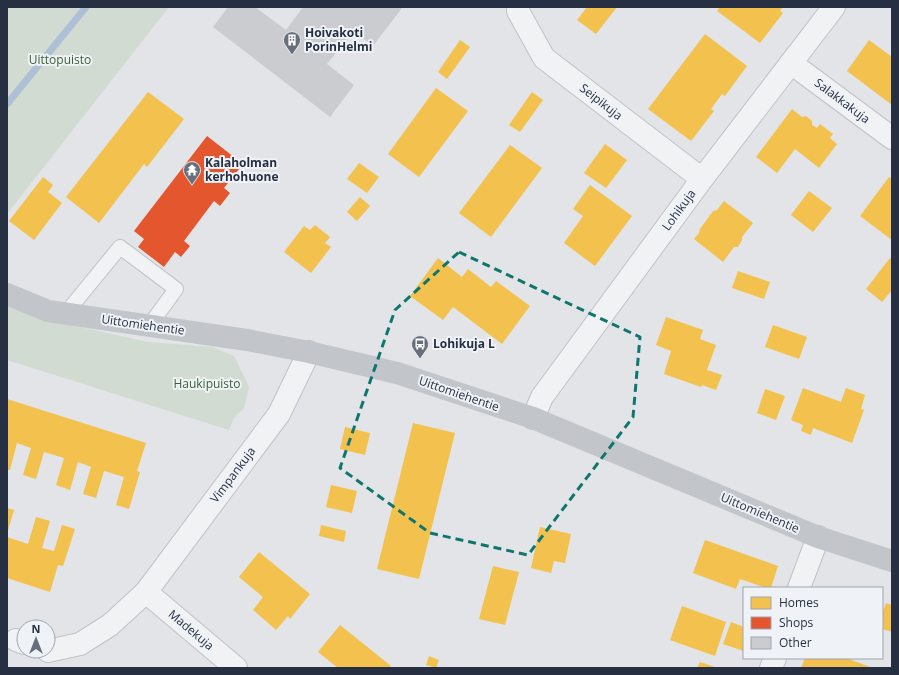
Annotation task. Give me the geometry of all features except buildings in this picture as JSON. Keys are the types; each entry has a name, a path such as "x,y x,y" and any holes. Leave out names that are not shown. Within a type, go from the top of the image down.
{"street":[{"name":"Lohikuja","path":"533,418 542,397 702,179 834,7"},
{"name":"Seipikuja","path":"518,11 544,58 702,179"},
{"name":"Salakkakuja","path":"791,64 892,138"},
{"name":"Uittomiehentie","path":"7,294 48,311 247,340 309,352 397,373 533,418 818,537 892,561"},
{"name":"Vimpankuja","path":"56,649 80,644 110,625 146,592 279,414 309,352"},
{"path":"800,587 818,537"},
{"name":"Madekuja","path":"146,592 236,668"}],"lane":[{"path":"66,313 120,247 176,289 149,326"}],"highlighted area":[{"path":"459,252 640,337 633,417 528,555 430,533 340,468 395,310"}],"green space":[{"name":"Uittopuisto","path":"7,7 169,7 7,214"},
{"name":"Haukipuisto","path":"7,303 40,318 148,342 212,347 234,356 249,387 244,408 234,418 229,430 7,360"}],"waterway":[{"path":"7,104 86,7"}],"place":[{"name":"Hoivakoti PorinHelmi","path":"292,55"},
{"name":"Kalaholman kerhohuone","path":"192,185"},
{"name":"Lohikuja L","path":"420,359"}]}
